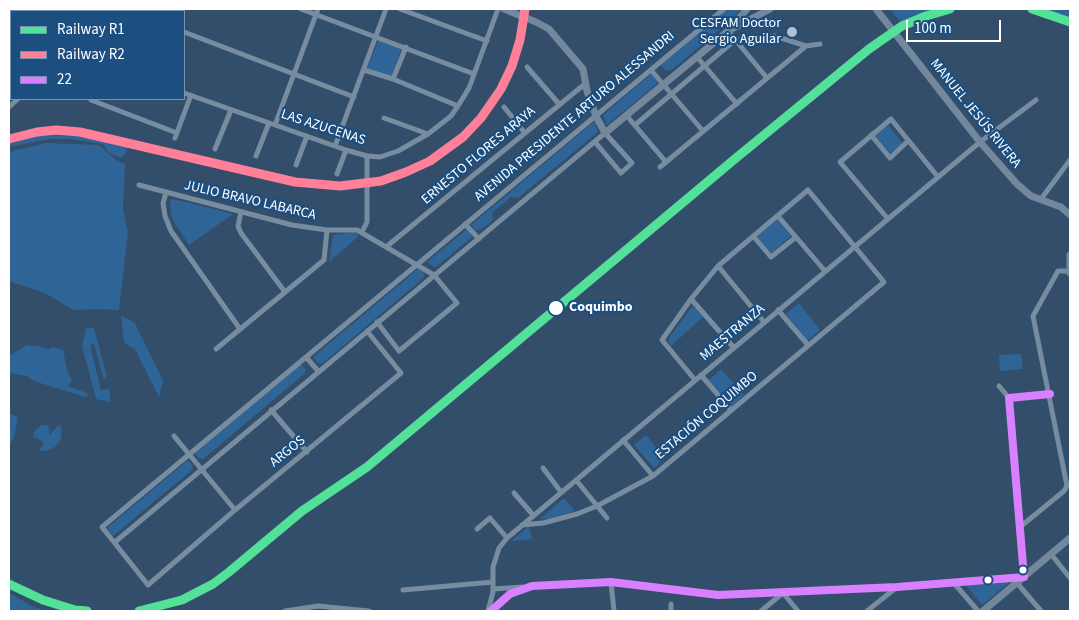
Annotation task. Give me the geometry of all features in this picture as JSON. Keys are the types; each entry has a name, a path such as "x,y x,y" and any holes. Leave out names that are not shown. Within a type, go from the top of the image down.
{"main road":[{"path":"504,9 549,29 583,68 596,116 605,133 728,31 747,9"},
{"path":"728,31 770,9"},
{"name":"MANUEL JESÚS RIVERA","path":"876,9 980,142 1021,189 1031,196 1061,207 1070,215"},
{"path":"1070,255 1070,272"},
{"path":"983,611 1070,538"}],"street":[{"path":"301,9 317,12 474,74"},
{"path":"335,146 386,9"},
{"path":"400,9 487,41"},
{"name":"LAS AZUCENAS","path":"185,93 346,150 380,158 398,151 428,134 450,116 458,106 470,88 498,9"},
{"name":"AVENIDA PRESIDENTE ARTURO ALESSANDRI","path":"114,542 102,527 724,9"},
{"path":"256,156 294,74 317,12"},
{"path":"728,31 767,78"},
{"path":"185,32 354,97"},
{"path":"635,125 735,40 774,36 806,46 820,44"},
{"path":"660,167 806,46"},
{"path":"393,79 406,47"},
{"path":"697,57 736,104"},
{"path":"527,66 559,104"},
{"path":"364,70 393,79 458,106"},
{"path":"651,70 703,131"},
{"name":"ERNESTO FLORES ARAYA","path":"386,247 586,83"},
{"path":"91,100 176,135 191,96"},
{"name":"MAESTRANZA","path":"490,611 493,567 496,554 507,538 980,142 1036,100"},
{"path":"504,107 525,133"},
{"path":"215,149 231,110"},
{"path":"626,115 666,162"},
{"path":"384,118 428,134"},
{"path":"888,219 840,162 890,119 938,177"},
{"path":"114,542 605,133 632,163 621,173 595,142"},
{"path":"296,165 307,136"},
{"path":"871,136 890,158 908,141"},
{"path":"337,174 346,150"},
{"path":"362,232 367,222 367,156"},
{"path":"1040,199 1070,160"},
{"name":"JULIO BRAVO LABARCA","path":"138,185 292,225 327,230 350,229 362,232 434,275"},
{"path":"696,380 662,340 691,299 718,266 808,190 855,247"},
{"path":"166,193 163,203 164,216 171,231 240,329"},
{"path":"241,212 238,226 241,233 285,292"},
{"path":"778,216 825,272"},
{"path":"465,224 479,239"},
{"path":"216,348 324,260 327,230"},
{"path":"754,237 771,257 796,237"},
{"name":"ESTACIÓN COQUIMBO","path":"522,524 543,523 577,514 597,506 653,476 884,282 855,247"},
{"path":"718,266 764,322"},
{"path":"1020,527 1064,491 1067,486 1033,316 1058,271 1070,272"},
{"path":"377,322 399,350 457,303 434,275"},
{"path":"691,299 734,348"},
{"path":"778,310 808,345"},
{"name":"ARGOS","path":"114,542 148,585 235,510 401,373 367,331"},
{"path":"306,357 318,371"},
{"path":"701,376 730,410"},
{"path":"493,589 611,582 718,595 897,587 1024,577 1009,398 999,386"},
{"path":"1009,398 1050,394"},
{"path":"271,410 307,452"},
{"path":"174,436 235,510"},
{"path":"623,440 653,476"},
{"path":"543,468 561,492"},
{"path":"576,480 607,518"},
{"path":"514,492 533,515"},
{"path":"477,529 490,518 507,538"},
{"path":"1051,554 1070,578"},
{"path":"403,590 492,582"},
{"path":"611,582 614,611"},
{"path":"953,582 978,611"},
{"path":"1017,583 1041,611"},
{"path":"490,611 510,594 532,586"},
{"path":"867,611 897,587"},
{"path":"761,611 783,593"},
{"path":"783,593 798,611"},
{"path":"671,604 671,611"},
{"path":"285,611 318,606 369,611"}],"shaded area":[{"path":"728,9 741,9 673,69 666,71 661,65"},
{"path":"890,9 933,9 901,23"},
{"path":"1033,9 1065,9 1070,11 1070,20"},
{"path":"379,39 402,48 391,77 367,68"},
{"path":"650,75 653,75 658,83 607,125 603,115"},
{"path":"595,121 598,132 518,198 511,197 492,213 493,220 482,229 476,230 471,225"},
{"path":"888,125 903,144 889,154 875,136"},
{"path":"80,134 129,146 123,157 108,152 103,144 69,139 49,139 9,147 9,142 11,141 30,136"},
{"path":"46,143 99,145 116,160 125,164 123,209 128,232 119,310 73,310 45,293 9,281 9,152"},
{"path":"171,199 233,214 189,245 174,222 171,213"},
{"path":"778,219 792,235 771,253 757,237"},
{"path":"467,229 472,235 471,238 436,267 427,262"},
{"path":"354,232 359,236 329,262 333,235"},
{"path":"418,269 424,273 424,277 420,281 323,363 318,363 313,357"},
{"path":"799,303 820,330 807,341 786,314"},
{"path":"694,307 703,317 671,346 668,339 691,308"},
{"path":"121,315 135,323 163,381 159,397 135,349 124,343"},
{"path":"86,328 94,328 107,376 104,380 94,344 90,345 101,390 109,389 111,402 96,399 82,346"},
{"path":"27,345 48,349 53,347 63,350 67,370 72,380 68,386 87,393 88,396 85,397 34,381 27,376 9,373 9,356"},
{"path":"1021,354 1023,369 1000,371 999,355"},
{"path":"300,364 306,369 304,374 203,459 199,459 194,453"},
{"path":"721,369 744,395 732,406 709,380"},
{"path":"9,413 18,417 11,443 9,441"},
{"path":"41,425 48,425 50,435 58,425 62,427 61,439 55,447 47,451 39,450 44,444 33,437 34,432"},
{"path":"646,435 665,458 654,468 634,445"},
{"path":"188,460 193,466 192,470 113,536 107,528"},
{"path":"564,498 575,511 540,519"},
{"path":"529,526 532,539 511,541"},
{"path":"1011,581 982,605 965,584"},
{"path":"9,593 34,607 47,611 9,611"}],"rail line":[{"name":"R2","path":"9,139 37,132 56,130 80,132 295,182 340,186 381,181 430,161 463,137 481,118 501,89 512,66 520,40 525,9"},
{"name":"R1","path":"139,611 182,600 213,584 302,511 367,467 869,49 902,26 950,9"},
{"name":"R1","path":"1032,9 1070,22"},
{"name":"R1","path":"9,584 43,600 75,610 87,611"}],"transit line":[{"name":"22","path":"491,611 510,594 532,586 611,582 718,595 897,587 1024,577 1009,398 1050,394"}],"place":[{"name":"CESFAM Doctor Sergio Aguilar","path":"792,32"},
{"name":"Coquimbo","path":"556,308"}]}
